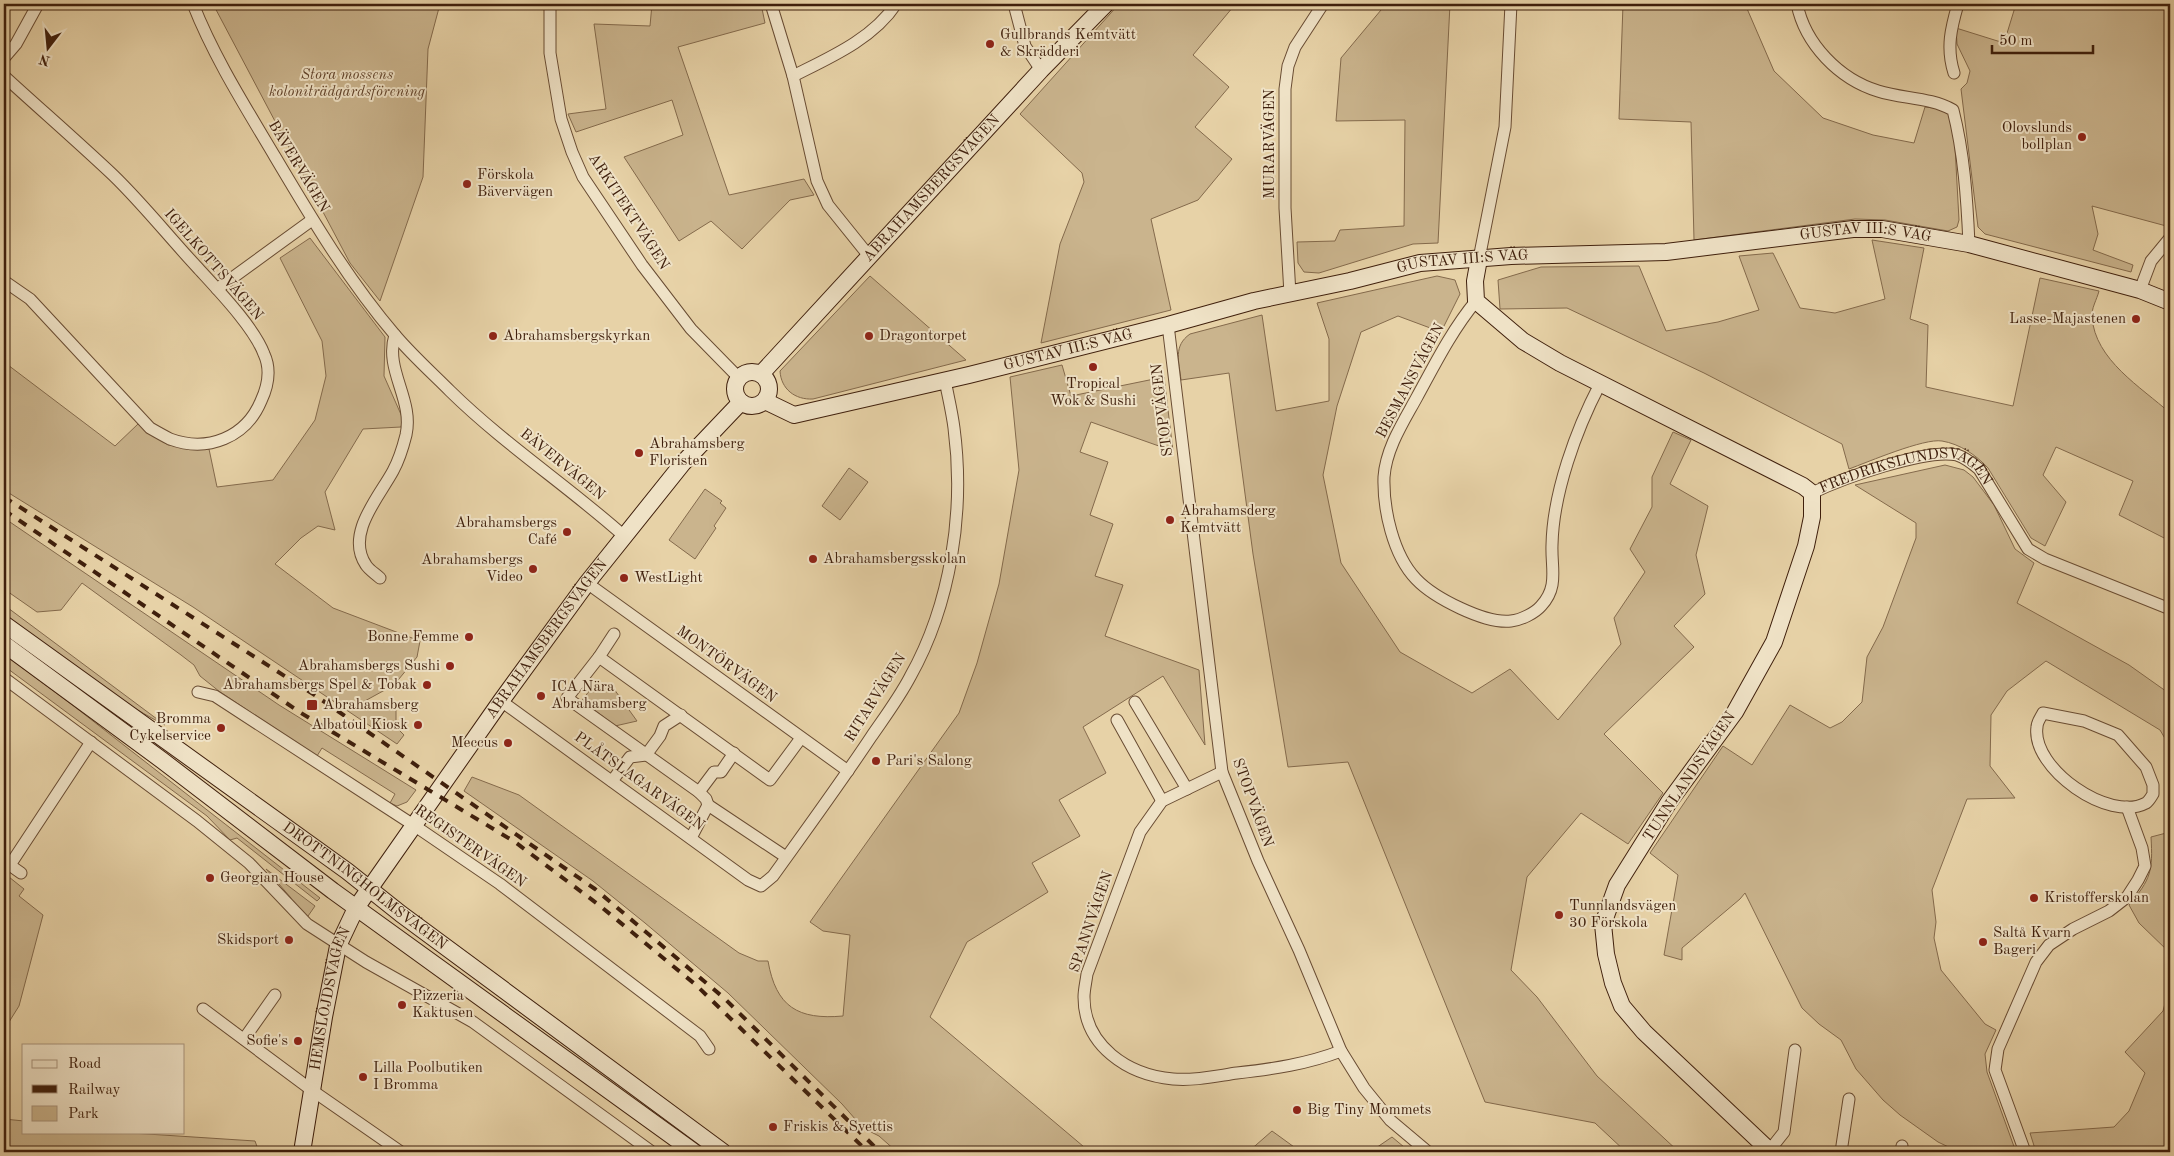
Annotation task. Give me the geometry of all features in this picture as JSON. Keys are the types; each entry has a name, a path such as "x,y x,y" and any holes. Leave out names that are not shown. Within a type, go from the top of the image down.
{"street":[{"path":"4,58 16,44 38,4"},
{"name":"BÄVERVÄGEN","path":"193,4 235,90 312,220 352,278 395,335 452,393 624,536"},
{"name":"ARKITEKTVÄGEN","path":"550,4 550,53 561,119 583,177 642,265 691,329 739,378"},
{"path":"771,4 793,76 817,181 828,205 869,256"},
{"path":"793,76 833,56 881,24 896,4"},
{"path":"1014,4 1025,46 1041,70"},
{"name":"ABRAHAMSBERGSVÄGEN","path":"761,374 1041,70 1106,4"},
{"name":"MURARVÄGEN","path":"1290,294 1285,208 1284,89 1288,66 1295,47 1323,4"},
{"path":"1476,301 1475,281 1505,127 1511,4"},
{"path":"1797,4 1804,24 1821,54 1849,78 1878,91 1941,103 1953,110 1959,140 1968,214 1969,244"},
{"path":"1954,73 1950,59 1949,35 1958,4"},
{"name":"IGELKOTTSVÄGEN","path":"4,76 114,176 217,289 256,338 265,354 268,369 267,389 259,406 245,427 230,436 215,442 194,443 171,439 150,428 30,299 4,281"},
{"path":"217,289 312,220"},
{"name":"GUSTAV III:S VÄG","path":"765,401 794,415 1168,325 1254,301 1420,263 1511,256 1666,252 1853,229 1882,229 1969,244 2140,290 2170,302"},
{"path":"2140,290 2151,261 2170,238"},
{"name":"FREDRIKSLUNDSVÄGEN","path":"1476,301 1523,341 1600,384 1784,476 1812,493 1836,481 1913,458 1935,454 1956,455 1970,460 1979,469 2028,549 2045,559 2170,609"},
{"name":"BESMANSVÄGEN","path":"1476,301 1461,319 1449,338 1393,442 1384,474 1384,502 1396,545 1416,578 1428,588 1467,610 1496,619 1511,621 1528,616 1541,607 1552,592 1554,573 1552,518 1558,494 1589,406 1600,384"},
{"name":"STOPVÄGEN","path":"1168,325 1222,772 1258,861 1299,950 1341,1051 1364,1088 1390,1120 1428,1152"},
{"path":"380,578 366,565 361,554 360,533 376,500 394,470 406,433 408,411 394,365 391,348 395,335"},
{"path":"749,372 761,374 769,386 768,397 765,401 753,406 741,402 735,390 739,378 749,372"},
{"name":"RITARVÄGEN","path":"761,886 773,876 848,771 911,677 928,639 941,600 952,550 957,512 955,438 945,380"},
{"name":"ABRAHAMSBERGSVÄGEN","path":"370,889 501,701 562,621 587,583 683,463 741,402"},
{"name":"TUNNLANDSVÄGEN","path":"1795,1050 1784,1132 1770,1151 1644,1032 1622,1006 1613,983 1606,954 1603,924 1617,885 1669,802 1735,712 1774,642 1806,546 1812,517 1812,493"},
{"name":"MONTÖRVÄGEN","path":"587,583 848,771"},
{"name":"DROTTNINGHOLMSVÄGEN","path":"4,624 370,889 400,914 723,1152"},
{"path":"614,634 599,657 567,698 699,792 708,805 786,857"},
{"name":"DROTTNINGHOLMSVÄGEN","path":"4,644 163,761 356,908 694,1152"},
{"path":"599,657 770,780 801,738"},
{"path":"4,678 197,821 249,863 307,924 338,946 472,1022 652,1152"},
{"name":"REGISTERVÄGEN","path":"198,692 214,696 415,826 500,884 700,1036 709,1049"},
{"name":"PLÅTSLAGARVÄGEN","path":"501,701 748,880 761,886"},
{"path":"1135,702 1187,789"},
{"path":"2043,713 2084,721 2118,735 2146,767 2153,786 2154,794 2146,803 2127,807 2110,805 2089,796 2056,773 2046,760 2037,737 2036,725 2043,713"},
{"path":"612,781 630,757 646,754 660,736 664,726 681,715"},
{"path":"1116,720 1162,801"},
{"path":"21,873 7,863 91,742"},
{"path":"699,792 714,772 721,772 734,753"},
{"name":"SPANNVÄGEN","path":"1222,772 1162,801 1140,832 1087,974 1084,998 1094,1036 1110,1056 1131,1068 1154,1076 1174,1079 1268,1070 1315,1061 1341,1051"},
{"path":"691,838 708,805"},
{"path":"2025,1152 1995,1070 1998,1049 2036,962 2048,945 2074,929 2110,911 2127,897 2138,880 2145,866 2142,848 2127,807"},
{"name":"HEMSLÖJDSVÄGEN","path":"302,1152 324,1017 338,946 356,908 370,889"},
{"path":"244,1039 275,995"},
{"name":"HEMSLÖJDSVÄGEN","path":"203,1009 313,1091"},
{"path":"313,1091 400,1152"},
{"path":"1841,1152 1849,1099"}],"green space":[{"name":"Stora mossens koloniträdgårdsförening","path":"213,4 440,4 428,49 423,177 380,301 350,263"},
{"path":"652,4 719,4 732,8 749,4 761,4 765,23 678,47 729,195 804,179 814,195 790,200 742,249 711,221 679,241 624,157 683,135 672,100 576,132 568,114 606,109 594,24 650,26"},
{"path":"1119,4 1230,4 1233,7 1193,55 1229,87 1195,127 1232,159 1198,200 1151,219 1171,310 1041,343 1060,244 1084,182 1082,173 1020,114"},
{"path":"1386,4 1450,4 1438,243 1413,244 1319,273 1304,272 1298,263 1297,242 1335,241 1340,230 1404,226 1405,120 1336,121 1341,58"},
{"path":"1623,4 1745,4 1774,71 1823,118 1873,135 1914,143 1925,107 1953,110 1959,220 1957,227 1948,231 1885,220 1855,219 1694,240 1691,122 1619,119"},
{"path":"2016,4 2170,4 2170,227 2092,206 2098,234 2093,250 2133,265 2131,272 1985,234 1978,227 1961,89 1967,83 1970,71 1957,44 1956,28 2004,43"},
{"path":"310,238 385,337 384,376 403,419 401,427 363,429 325,492 335,530 318,526 301,538 275,564 333,608 420,641 417,657 394,685 363,702 396,710 396,727 404,735 397,744 193,607 4,490 4,362 115,446 138,424 168,445 209,449 217,487 273,480 315,420 326,376 322,341 280,258"},
{"path":"1872,240 1924,248 1910,319 1928,325 1926,387 2013,406 2040,278 2099,291 2093,307 2092,317 2095,332 2101,346 2110,359 2133,383 2170,413 2170,541 2119,515 2133,481 2056,447 2043,475 2066,502 2045,546 2031,538 1988,468 1961,447 1942,441 1923,443 1849,469 1842,444 1704,373 1567,308 1500,309 1498,280 1541,267 1639,266 1666,331 1718,322 1759,310 1739,256 1773,253 1800,308 1835,313 1885,299"},
{"path":"870,276 966,360 813,399 800,398 790,392 783,383 780,371"},
{"path":"1437,276 1455,280 1460,294 1441,332 1398,316 1361,332 1337,406 1323,475 1341,563 1400,652 1472,693 1510,669 1558,720 1621,644 1614,618 1645,572 1630,549 1652,507 1652,477 1673,432 1691,440 1670,484 1708,506 1696,555 1705,594 1674,626 1694,647 1604,734 1663,793 1628,844 1581,813 1527,877 1511,970 1537,997 1597,1076 1679,1152 1626,1152 1595,1123 1485,1102 1348,762 1288,767 1253,554 1229,373 1181,380 1178,354 1181,344 1190,334 1262,315 1276,411 1329,401 1329,339 1317,303"},
{"path":"1062,365 1071,396 1164,377 1173,451 1091,422 1080,452 1108,462 1090,515 1113,524 1095,576 1123,585 1105,636 1199,670 1205,745 1163,676 1083,727 1106,773 1059,800 1080,836 1032,863 1048,892 967,942 930,1017 1090,1152 897,1152 879,1136 863,1128 842,1104 728,993 645,923 593,881 464,791 472,777 519,795 739,953 758,961 768,961 777,990 783,1000 792,1007 813,1016 843,1016 850,935 823,931 810,922 959,713 977,663 999,584 1019,470 1010,377"},
{"path":"1945,465 1964,470 1973,477 1994,505 2015,549 2034,563 2017,603 2129,665 2170,694 2170,747 2160,730 2046,661 2007,691 1991,715 1990,766 2015,798 1967,799 1932,890 1936,922 1934,938 1941,970 1985,1024 1996,1030 1985,1054 1987,1072 2016,1152 1959,1152 1938,1142 1900,1115 1883,1100 1856,1069 1841,1040 1819,1024 1802,1008 1745,893 1682,948 1682,960 1664,955 1678,875 1650,853 1723,746 1752,765 1790,705 1830,728 1842,722 1862,702 1867,657 1883,627 1916,538 1916,523 1855,485"},
{"path":"849,468 868,482 840,520 822,506"},
{"path":"705,489 722,501 720,503 726,508 714,526 716,528 695,559 669,540"},
{"path":"4,518 279,705 416,790 407,802 397,806 390,803 395,794 322,748 317,756 220,692 200,676 194,665 82,583 61,610 37,612 4,589"},
{"path":"4,605 165,725 123,701 62,658 4,614"},
{"path":"4,654 320,898 317,901 237,838 230,840 207,816 4,666"},
{"path":"595,684 614,689 637,721 615,726 582,700"},
{"path":"2170,832 2170,953 2139,923 2129,905 2142,888 2149,874 2152,858 2151,837"},
{"path":"266,869 315,906 306,919 290,903 291,898"},
{"path":"4,873 24,889 19,896 43,915 19,1006 4,1030"},
{"path":"2170,984 2170,1152 2036,1152 2030,1133 2114,1127 2129,1111 2145,1073 2125,1052 2163,1011"},
{"path":"4,1119 22,1121 22,1134 147,1134 255,1141 259,1152 4,1152"},
{"path":"1272,1131 1301,1152 1248,1152"},
{"path":"1392,1137 1410,1152 1370,1152"}],"railway":[{"path":"4,497 316,696 595,889 724,998 880,1152"},
{"path":"4,510 301,713 515,842 599,905 696,985 868,1152"}],"place":[{"name":"Gullbrands Kemtvätt & Skrädderi","path":"990,44"},
{"name":"Olovslunds bollplan","path":"2082,137"},
{"name":"Förskola Bävervägen","path":"467,184"},
{"name":"Lasse-Majastenen","path":"2136,319"},
{"name":"Abrahamsbergskyrkan","path":"493,336"},
{"name":"Dragontorpet","path":"869,336"},
{"name":"Tropical Wok & Sushi","path":"1093,367"},
{"name":"Abrahamsberg Floristen","path":"639,453"},
{"name":"Abrahamsderg Kemtvätt","path":"1170,520"},
{"name":"Abrahamsbergs Café","path":"567,532"},
{"name":"Abrahamsbergsskolan","path":"813,559"},
{"name":"Abrahamsbergs Video","path":"533,569"},
{"name":"WestLight","path":"624,578"},
{"name":"Bonne Femme","path":"469,637"},
{"name":"Abrahamsbergs Sushi","path":"450,666"},
{"name":"Abrahamsbergs Spel & Tobak","path":"427,685"},
{"name":"ICA Nära Abrahamsberg","path":"541,696"},
{"name":"Abrahamsberg","path":"312,705"},
{"name":"Albatoul Kiosk","path":"418,725"},
{"name":"Bromma Cykelservice","path":"221,728"},
{"name":"Meccus","path":"508,743"},
{"name":"Pari's Salong","path":"876,761"},
{"name":"Georgian House","path":"210,878"},
{"name":"Kristofferskolan","path":"2034,898"},
{"name":"Tunnlandsvägen 30 Förskola","path":"1559,915"},
{"name":"Skidsport","path":"289,940"},
{"name":"Saltå Kvarn Bageri","path":"1983,942"},
{"name":"Pizzeria Kaktusen","path":"402,1005"},
{"name":"Sofie's","path":"298,1041"},
{"name":"Lilla Poolbutiken I Bromma","path":"363,1077"},
{"name":"Big Tiny Mommets","path":"1297,1110"},
{"name":"Friskis & Svettis","path":"773,1127"}]}
